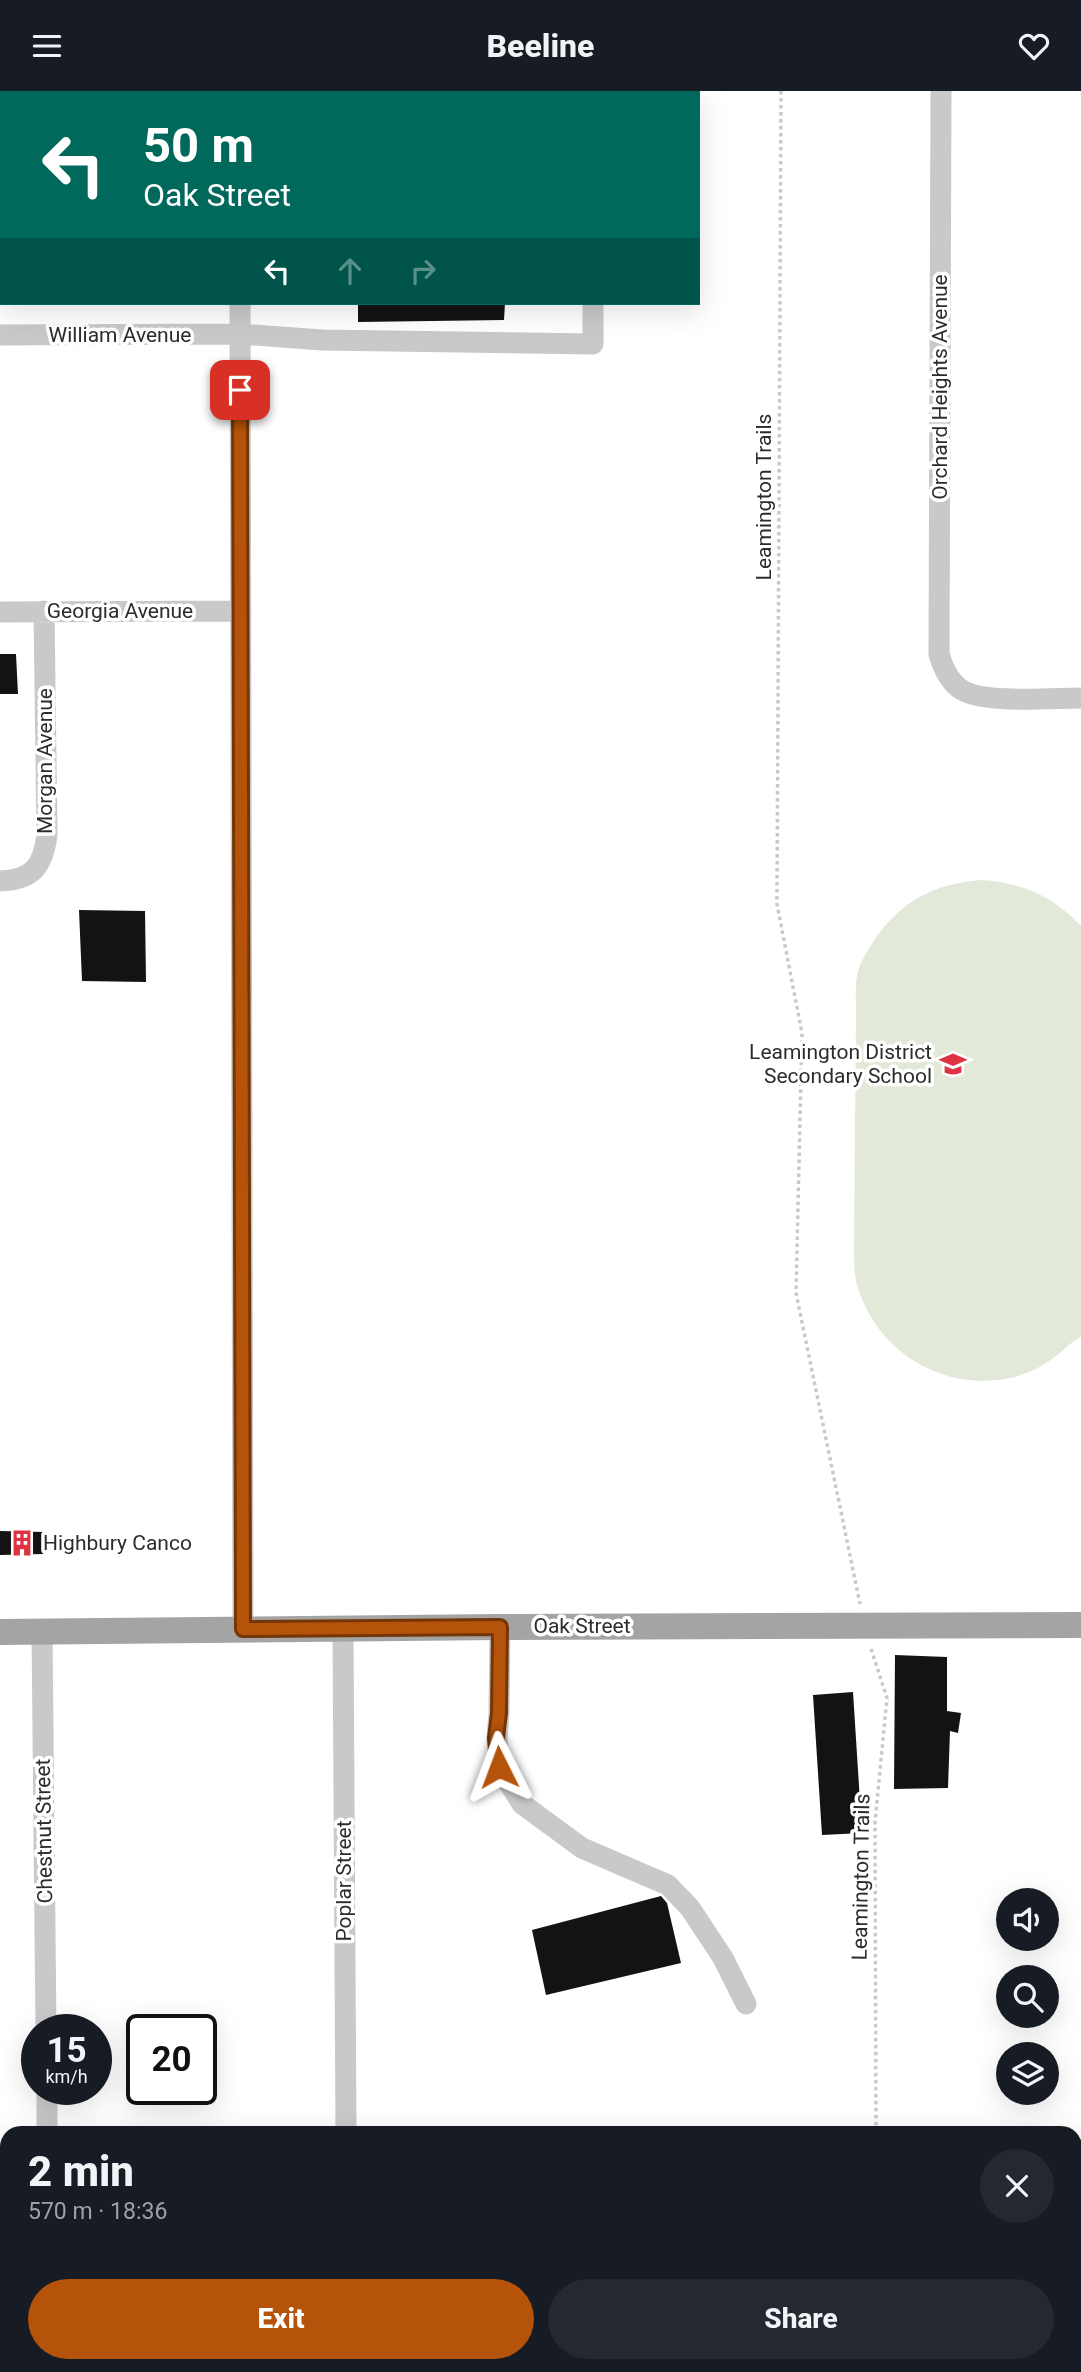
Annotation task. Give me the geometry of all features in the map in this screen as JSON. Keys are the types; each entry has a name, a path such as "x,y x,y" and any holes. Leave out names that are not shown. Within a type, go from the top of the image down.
{"main road":[{"name":"Oak Street","path":"0,1632 1081,1625"}],"street":[{"name":"Orchard Heights Avenue","path":"941,91 939,654 950,680 962,690 998,698 1081,698"},
{"path":"240,305 243,1629"},
{"name":"William Avenue","path":"0,335 240,334 322,340 593,344 593,305"},
{"name":"Morgan Avenue","path":"0,881 22,879 38,867 45,854 44,611"},
{"name":"Georgia Avenue","path":"0,612 241,611"},
{"path":"500,1627 496,1738 499,1767 522,1804 582,1849 668,1885 690,1908 723,1958 746,2004"},
{"name":"Poplar Street","path":"343,1628 346,2126"},
{"name":"Chestnut Street","path":"42,1632 46,2014"},
{"path":"47,2105 47,2126"}],"path":[{"name":"Leamington Trails","path":"781,91 777,904 802,1033 796,1293 864,1626 887,1698 874,1822 876,2126"}],"green space":[{"path":"981,880 1009,884 1035,893 1059,906 1081,926 1081,1337 1033,1370 991,1381 965,1380 940,1373 917,1363 896,1348 879,1329 865,1306 856,1281 854,1261 856,990 859,967 883,928 906,906 932,891"}],"building":[{"path":"358,305 505,305 504,320 358,322"},
{"path":"0,654 16,654 18,694 0,694"},
{"path":"79,910 145,911 146,982 82,981"},
{"name":"Highbury Canco","path":"0,1531 43,1532 43,1554 0,1555"},
{"path":"895,1655 947,1657 947,1711 961,1713 958,1733 950,1731 948,1788 894,1789"},
{"path":"853,1692 862,1833 822,1835 813,1695"},
{"path":"661,1896 667,1903 681,1963 546,1995 532,1930"}],"place":[{"name":"Leamington District Secondary School","path":"953,1064"},
{"name":"Highbury Canco","path":"22,1543"}],"route":[{"path":"240,390 243,1629 500,1627 496,1738 499,1767"}]}
